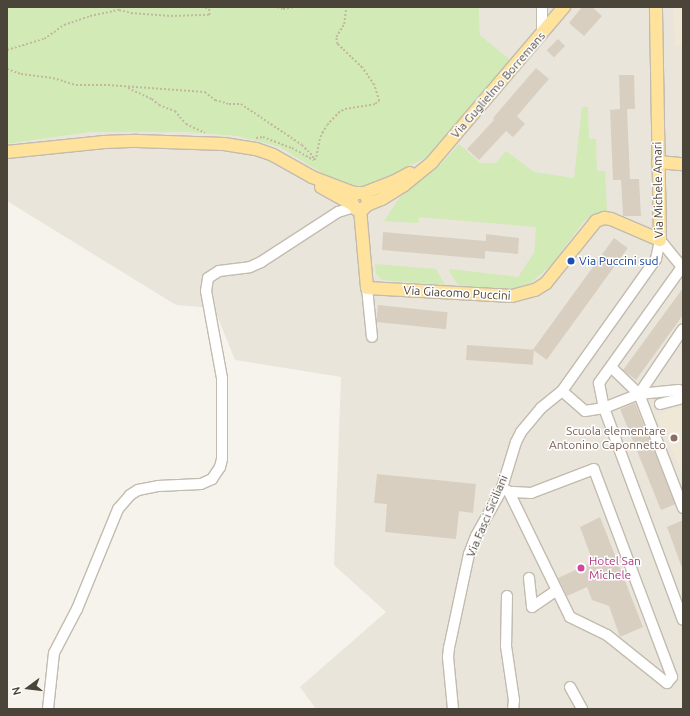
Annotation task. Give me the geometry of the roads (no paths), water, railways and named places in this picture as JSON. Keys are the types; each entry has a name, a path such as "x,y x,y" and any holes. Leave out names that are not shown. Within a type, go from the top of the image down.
{"main road":[{"name":"Via Guglielmo Borremans","path":"359,202 392,182 432,162 564,7"},
{"name":"Via Michele Amari","path":"656,7 660,240"},
{"path":"7,152 52,146 137,141 224,144 248,148 273,155 312,177 322,188 359,202 367,288"},
{"path":"658,162 683,164"},
{"name":"Via Giacomo Puccini","path":"367,288 512,296 535,290 546,283 596,221 604,218 611,219 660,240"}],"street":[{"path":"542,7 542,34"},
{"path":"48,709 54,653 76,609 118,509 127,498 138,490 158,486 201,484 212,479 220,467 222,459 222,378 206,291 208,278 219,271 250,267 261,262 338,212 359,202"},
{"path":"660,240 683,268 599,383 604,408 683,620"},
{"name":"Via Michele Amari","path":"562,391 656,259 660,240"},
{"path":"367,288 372,337"},
{"path":"639,394 683,329"},
{"path":"611,367 639,394 683,508"},
{"path":"562,391 584,411 604,408 639,394 679,390 683,398 660,404"},
{"name":"Via Fasci Siciliani","path":"454,709 448,657 469,554 476,536 506,489 516,442 521,432 541,408 562,391"},
{"path":"594,469 672,677 667,683 607,635 570,617 506,489 531,493 594,469"},
{"path":"529,578 532,607 557,590"},
{"path":"507,596 506,646 514,700 513,709"},
{"path":"570,687 582,709"}],"place":[{"name":"Via Puccini sud","path":"571,261"},
{"name":"Scuola elementare Antonino Caponnetto","path":"674,438"},
{"name":"Hotel San Michele","path":"581,568"}]}
